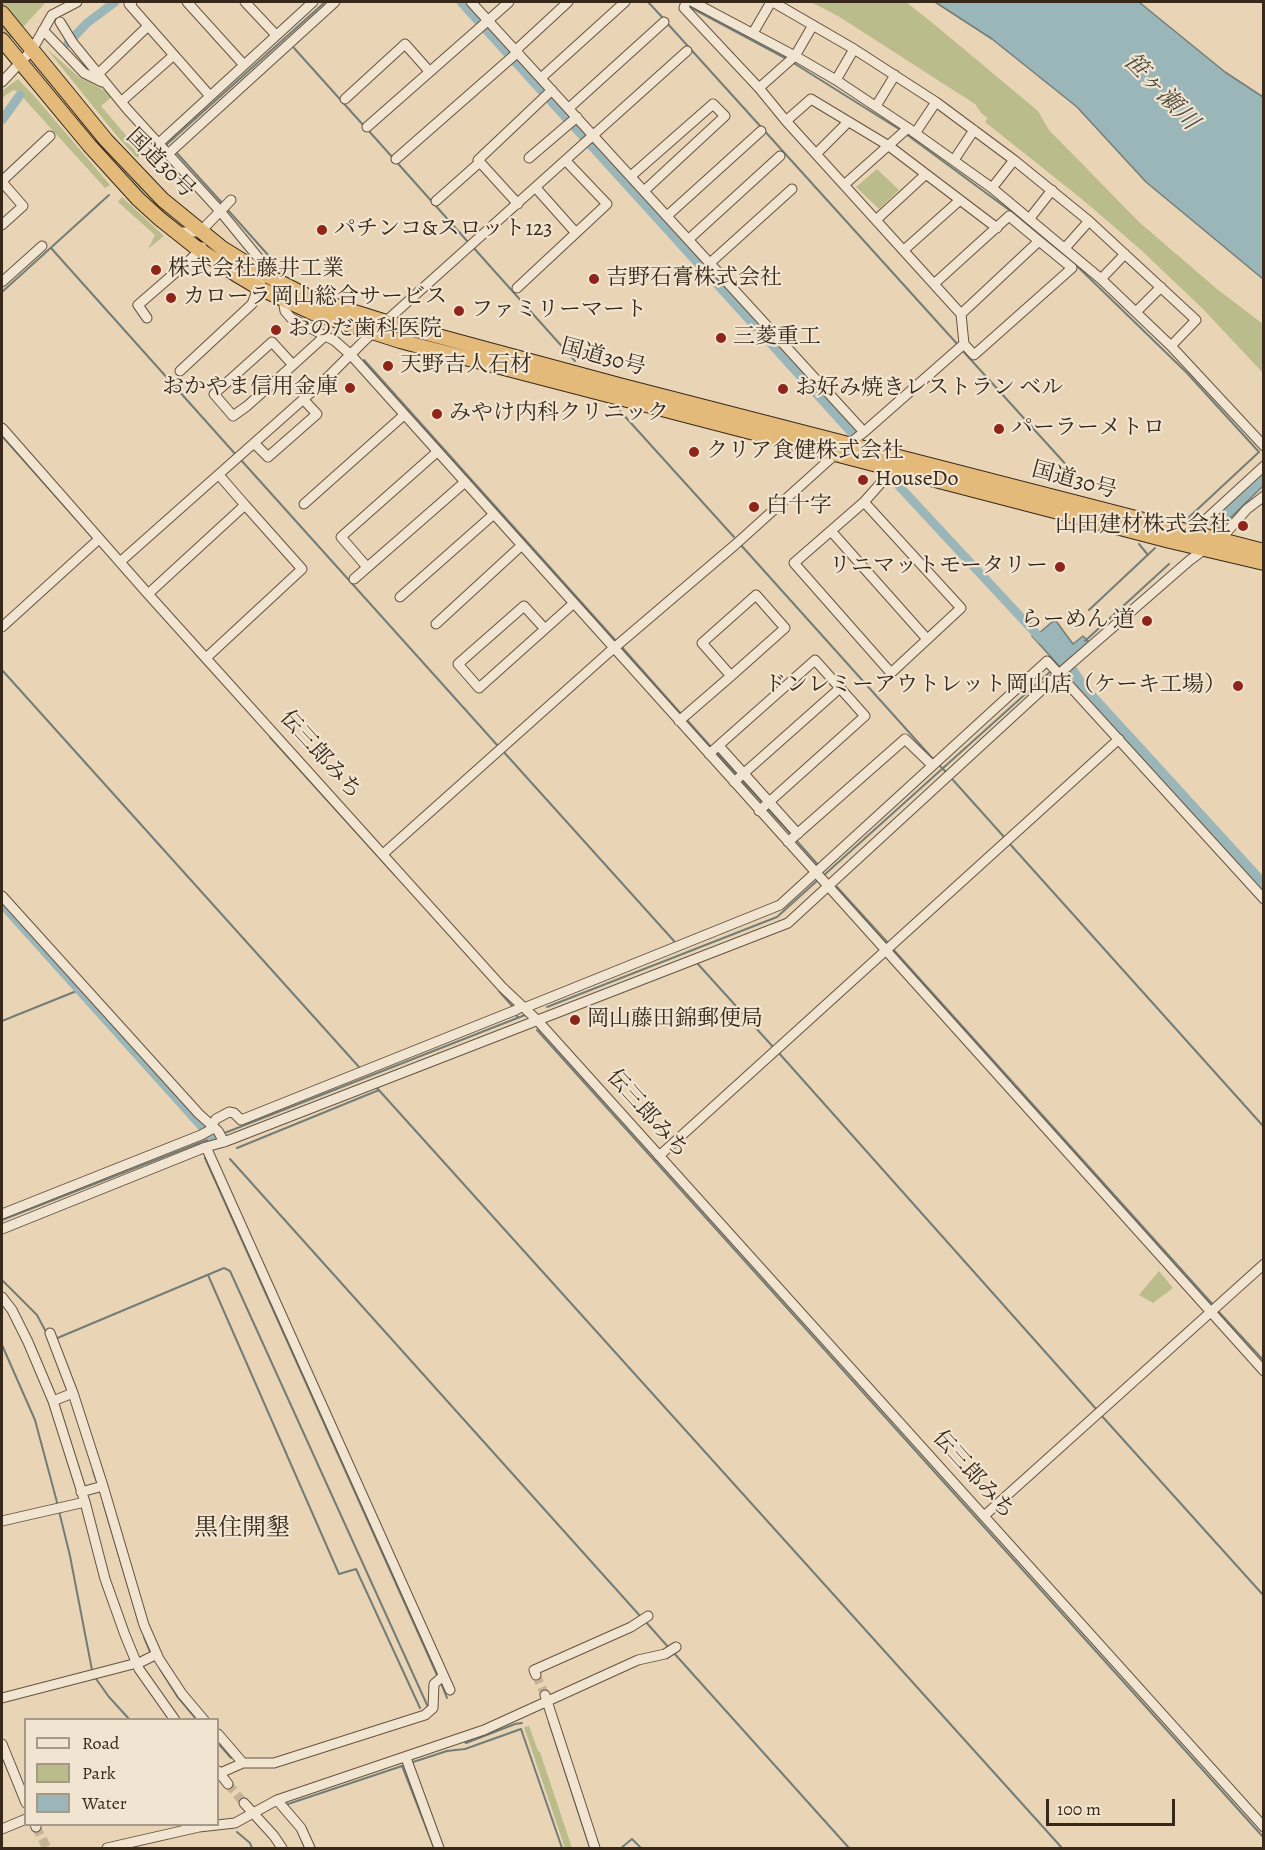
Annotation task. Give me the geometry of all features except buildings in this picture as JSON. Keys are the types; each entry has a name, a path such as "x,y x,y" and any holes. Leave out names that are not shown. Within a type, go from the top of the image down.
{"highway":[{"name":"国道30号","path":"2,13 134,170 203,241 283,300 313,314 374,333 836,454 893,461"},
{"name":"国道30号","path":"2,40 138,199 176,232 203,241"},
{"name":"国道30号","path":"263,285 386,322 619,385 850,443 893,461 1263,563"},
{"name":"国道30号","path":"1199,544 1217,540 1263,551"}],"street":[{"path":"2,82 16,58 43,30 52,15 77,2"},
{"path":"132,2 129,4 210,96"},
{"path":"187,2 244,65"},
{"path":"245,2 276,35"},
{"path":"166,149 335,2"},
{"path":"471,2 484,23 541,78 548,93 569,108 573,121 590,140 631,177 864,432"},
{"path":"367,127 509,2"},
{"path":"396,159 515,54 568,2"},
{"path":"541,78 625,2"},
{"path":"383,854 836,454 961,347 961,314 786,121 759,88 704,11 693,2"},
{"path":"753,33 772,2 854,49 936,102 974,130 1089,221 1196,320 1171,346"},
{"path":"166,149 210,96 310,3"},
{"path":"685,4 753,33 792,59 836,80 992,188 1065,248 1136,312 1171,346 1263,446"},
{"path":"60,22 70,40 107,85 166,149 225,206 266,267 263,285 252,304 180,371"},
{"path":"569,108 664,22"},
{"path":"759,88 792,59 813,25"},
{"path":"98,74 148,26"},
{"path":"43,30 84,74 107,85"},
{"path":"345,99 405,44 429,71"},
{"path":"836,80 854,49"},
{"path":"120,562 687,51"},
{"path":"122,101 174,55"},
{"path":"876,106 895,75"},
{"path":"436,201 480,162 478,160 548,93"},
{"path":"786,121 811,99 889,146 997,228"},
{"path":"844,185 908,131 936,102"},
{"path":"631,177 713,104 725,116 644,191"},
{"path":"529,158 573,121"},
{"path":"816,154 848,122"},
{"path":"954,160 974,130"},
{"path":"667,216 761,131"},
{"path":"2,225 23,206 2,182 50,136"},
{"path":"689,239 780,156"},
{"path":"992,188 1014,160"},
{"path":"517,288 607,204 566,161"},
{"path":"480,162 518,204"},
{"path":"876,220 926,174"},
{"path":"536,188 576,233"},
{"path":"710,263 792,189"},
{"path":"1030,218 1052,190"},
{"path":"904,250 960,200"},
{"path":"147,318 138,305 203,241 225,206"},
{"path":"934,284 1009,216 1072,268 974,355 961,347"},
{"path":"1065,248 1089,221"},
{"path":"961,314 1039,241"},
{"path":"2,282 42,246"},
{"path":"1101,279 1125,254"},
{"path":"1136,312 1161,287"},
{"path":"283,300 285,311 291,318 335,341 351,355 574,603 618,646 714,750 793,838 821,875 1214,1309 1263,1371"},
{"path":"293,365 272,342 214,394 233,416 293,365 325,336"},
{"path":"254,443 268,457 317,414 303,399"},
{"path":"304,504 404,415"},
{"name":"伝三郎みち","path":"2,428 148,594 502,987 519,1009 537,1020 1263,1827"},
{"path":"367,567 340,537 437,452"},
{"path":"864,502 961,608 891,673 794,563 864,502 888,475 893,461"},
{"path":"2,1214 377,1074 519,1009 780,905 821,875 1058,673 1199,544 1203,522 1263,466"},
{"path":"206,658 302,569 219,475"},
{"path":"354,579 465,482"},
{"path":"1217,540 1263,496"},
{"path":"148,594 245,505"},
{"path":"400,597 494,514"},
{"path":"831,531 927,639"},
{"path":"2,627 99,539"},
{"path":"436,624 522,545"},
{"path":"683,718 731,676 785,628 756,595 702,643 731,676"},
{"path":"545,629 524,606 458,664 479,688 545,629 574,603"},
{"path":"714,750 814,660 865,716 764,806"},
{"path":"2,1229 206,1147 214,1133 216,1119 229,1112 242,1120 537,1020 782,925 821,875 932,765 1047,661 1263,899"},
{"path":"1036,673 1049,681"},
{"path":"739,778 840,688"},
{"path":"793,838 905,739 932,765"},
{"path":"659,1156 1119,739"},
{"path":"2,896 214,1133"},
{"path":"206,1147 440,1678 450,1690"},
{"path":"984,1516 1263,1264"},
{"path":"2,1297 12,1310 53,1401 85,1502 105,1579 137,1663 150,1686 174,1718"},
{"path":"52,1338 154,1656 203,1718"},
{"path":"53,1401 70,1394"},
{"path":"81,1492 100,1487"},
{"path":"2,1521 85,1502"},
{"path":"536,1675 534,1670 631,1627 648,1616"},
{"path":"219,1825 235,1823 281,1804 407,1762 484,1730 546,1699 638,1660 665,1654 676,1647"},
{"path":"2,1698 137,1663 154,1656"},
{"path":"219,1773 243,1763 274,1763 430,1712 433,1708 433,1687 440,1678"},
{"path":"546,1699 595,1848"},
{"path":"219,1735 243,1763"},
{"path":"2,1744 24,1798"},
{"path":"407,1762 439,1848"},
{"path":"219,1774 228,1784"},
{"path":"244,1803 282,1848"},
{"path":"281,1804 301,1828 310,1848"},
{"path":"2,1829 24,1820"},
{"path":"107,1848 208,1826"}],"green space":[{"path":"2,2 46,2 2,48"},
{"path":"811,2 906,2 935,25 1038,111 1049,130 1139,222 1217,289 1263,324 1263,373 1203,309 1141,250 1083,200 985,122 988,118 975,104 838,16"},
{"path":"46,48 79,77 113,96 101,106 142,154 139,157 136,157 117,136"},
{"path":"47,74 172,215 171,218 169,219 144,197 86,132 44,76"},
{"path":"18,79 110,185 105,188 17,91 13,90 2,98 2,91"},
{"path":"877,169 899,190 879,209 856,187"},
{"path":"122,197 164,236 148,249 155,235 118,202"},
{"path":"1159,1271 1173,1288 1153,1303 1139,1295"},
{"path":"529,1726 572,1848 565,1848 524,1727"}],"water":[{"name":"笹ヶ瀬川","path":"935,2 1139,2 1225,72 1263,97 1263,279 1146,182 1077,107 992,39"},
{"path":"1263,472 1263,486 1219,529 1208,522"},
{"path":"1056,621 1073,644 1083,636 1089,642 1060,667 1032,636 1035,632 1038,634"}],"waterway":[{"path":"68,43 87,23 115,2"},
{"path":"165,146 325,2"},
{"path":"461,2 852,433"},
{"path":"648,2 663,18"},
{"path":"686,5 787,59"},
{"path":"667,23 959,346"},
{"path":"294,48 364,126"},
{"path":"792,62 902,131"},
{"path":"2,120 20,95"},
{"path":"368,130 468,242"},
{"path":"906,134 1020,218 1078,267 1187,373 1259,452 1187,519"},
{"path":"147,162 161,149"},
{"path":"175,151 223,204"},
{"path":"2,292 109,195"},
{"path":"227,209 285,274"},
{"path":"472,246 575,361"},
{"path":"51,248 237,456"},
{"path":"962,350 1089,490"},
{"path":"364,360 616,641"},
{"path":"620,411 734,537"},
{"path":"2,436 92,537"},
{"path":"241,460 498,746"},
{"path":"899,486 1042,640"},
{"path":"740,544 933,759"},
{"path":"1139,544 1148,555"},
{"path":"1089,610 1155,548"},
{"path":"1085,641 1169,564"},
{"path":"620,645 682,715"},
{"path":"196,654 229,690"},
{"path":"1075,669 1077,681"},
{"path":"2,670 359,1067"},
{"path":"823,876 1051,671"},
{"path":"1070,671 1082,689 1264,888"},
{"path":"686,719 712,748"},
{"path":"270,737 395,875"},
{"path":"502,750 674,941"},
{"path":"716,752 737,775"},
{"path":"940,766 946,772"},
{"path":"740,779 763,803"},
{"path":"953,780 1005,838"},
{"path":"767,808 791,834"},
{"path":"795,839 819,866"},
{"path":"1009,843 1264,1127"},
{"path":"547,1007 777,917 819,879"},
{"path":"837,887 888,943"},
{"path":"2,904 212,1138"},
{"path":"891,947 1215,1307"},
{"path":"697,963 774,1048"},
{"path":"2,1021 79,990"},
{"path":"499,991 513,1007"},
{"path":"515,1012 518,1018"},
{"path":"222,1134 525,1015"},
{"path":"537,1030 1264,1838"},
{"path":"778,1052 1097,1410"},
{"path":"377,1088 1062,1848"},
{"path":"237,1148 379,1090"},
{"path":"2,1220 217,1136"},
{"path":"205,1158 437,1675"},
{"path":"230,1159 641,1617"},
{"path":"55,1339 224,1268 230,1271 428,1707"},
{"path":"208,1275 339,1574 356,1569 420,1708"},
{"path":"2,1280 37,1315 46,1332"},
{"path":"1218,1311 1264,1361"},
{"path":"2,1345 35,1420 58,1506"},
{"path":"1101,1415 1264,1596"},
{"path":"93,1471 98,1485"},
{"path":"103,1502 139,1623"},
{"path":"59,1511 92,1670"},
{"path":"645,1621 669,1648"},
{"path":"144,1637 151,1654"},
{"path":"673,1652 849,1848"},
{"path":"160,1669 177,1696 195,1718"},
{"path":"94,1676 128,1718"},
{"path":"441,1683 447,1698"},
{"path":"549,1722 590,1848"},
{"path":"465,1742 522,1723"},
{"path":"410,1763 447,1751 465,1749 521,1729 562,1848"},
{"path":"219,1744 231,1758"},
{"path":"2,1756 10,1775"},
{"path":"285,1805 405,1765"},
{"path":"402,1766 434,1848"},
{"path":"237,1832 250,1843 252,1848"},
{"path":"301,1838 305,1848"},
{"path":"621,1848 632,1839 641,1848"}],"tunnel":[{"path":"536,1675 545,1695"},
{"path":"228,1784 244,1803"},
{"path":"36,1827 47,1848"}],"place":[{"name":"パチンコ&スロット123","path":"322,230"},
{"name":"株式会社藤井工業","path":"156,270"},
{"name":"吉野石膏株式会社","path":"594,279"},
{"name":"カローラ岡山総合サービス","path":"171,298"},
{"name":"ファミリーマート","path":"459,311"},
{"name":"おのだ歯科医院","path":"276,330"},
{"name":"三菱重工","path":"721,338"},
{"name":"天野吉人石材","path":"388,366"},
{"name":"おかやま信用金庫","path":"350,388"},
{"name":"お好み焼きレストラン ベル","path":"783,389"},
{"name":"みやけ内科クリニック","path":"437,414"},
{"name":"パーラーメトロ","path":"999,429"},
{"name":"クリア食健株式会社","path":"694,452"},
{"name":"HouseDo","path":"863,480"},
{"name":"白十字","path":"754,507"},
{"name":"山田建材株式会社","path":"1243,526"},
{"name":"リニマットモータリー","path":"1060,567"},
{"name":"らーめん 道","path":"1147,621"},
{"name":"ドンレミーアウトレット岡山店（ケーキ工場）","path":"1238,686"},
{"name":"岡山藤田錦郵便局","path":"575,1020"}],"district":[{"name":"黒住開墾","path":"242,1529"}]}
